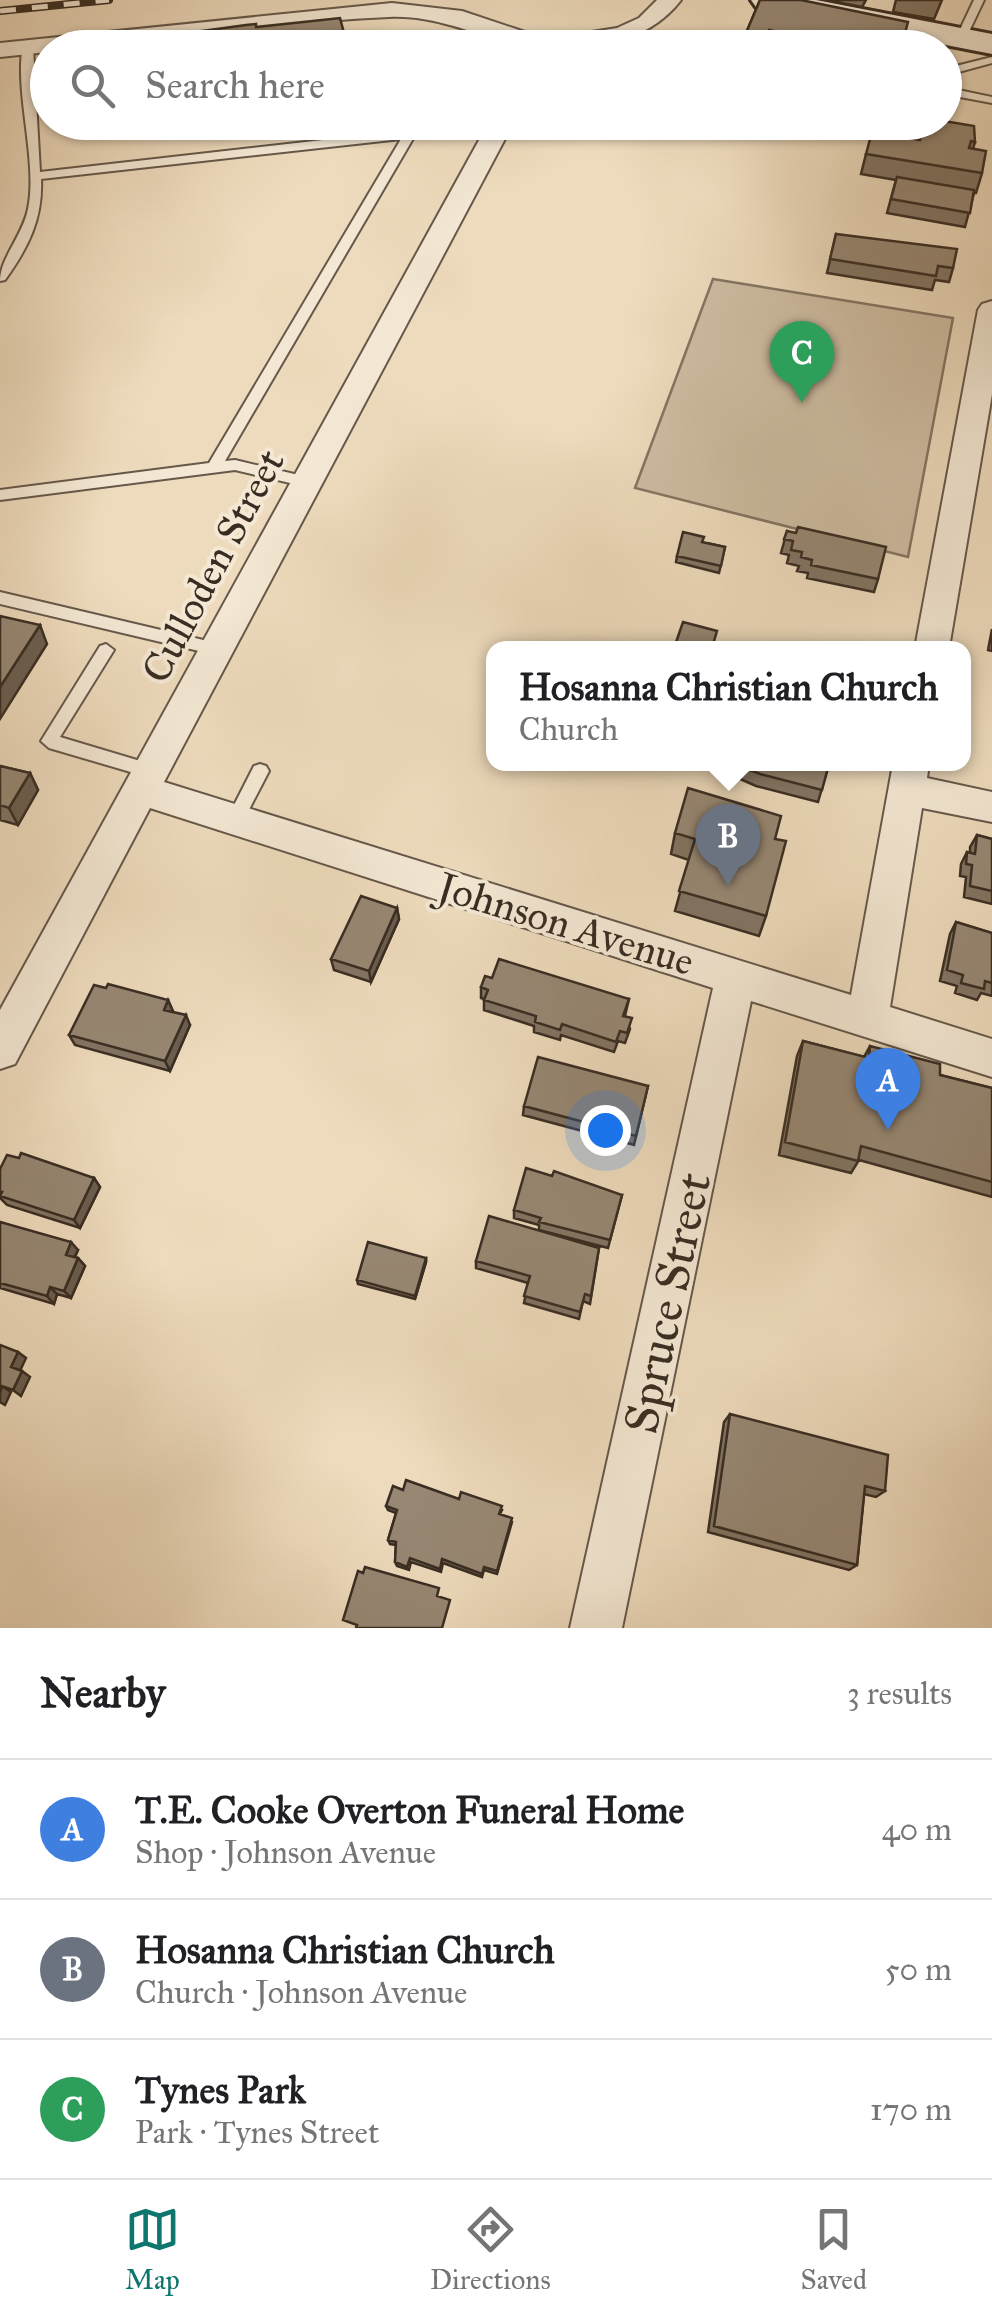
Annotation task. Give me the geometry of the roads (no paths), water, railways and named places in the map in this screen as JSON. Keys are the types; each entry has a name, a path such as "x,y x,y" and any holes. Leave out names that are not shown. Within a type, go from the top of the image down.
{"main road":[{"path":"767,0 920,30"}],"street":[{"path":"632,30 647,23 670,0"},
{"path":"195,30 392,10 462,18 497,30"},
{"path":"0,50 30,47"},
{"name":"Culloden Street","path":"0,1050 492,140"},
{"path":"934,641 980,450 992,310"},
{"path":"867,1019 909,776 992,808"},
{"name":"Johnson Avenue","path":"145,781 235,820 992,1058"},
{"name":"Spruce Street","path":"596,1628 736,977"}],"lane":[{"path":"976,41 979,0"},
{"path":"27,47 30,95"},
{"path":"962,68 992,60"},
{"path":"962,94 992,100"},
{"path":"0,277 21,250 34,222 33,140"},
{"path":"35,176 356,140"},
{"path":"214,467 406,140"},
{"path":"0,494 236,464 307,482"},
{"path":"0,598 216,649"},
{"path":"106,650 48,741 145,781"},
{"path":"235,820 260,772"}],"railway":[{"path":"0,11 109,0"}],"place":[{"name":"Tynes Park","path":"802,403"},
{"name":"Hosanna Christian Church","path":"728,886"},
{"name":"T.E. Cooke Overton Funeral Home","path":"888,1130"}]}
